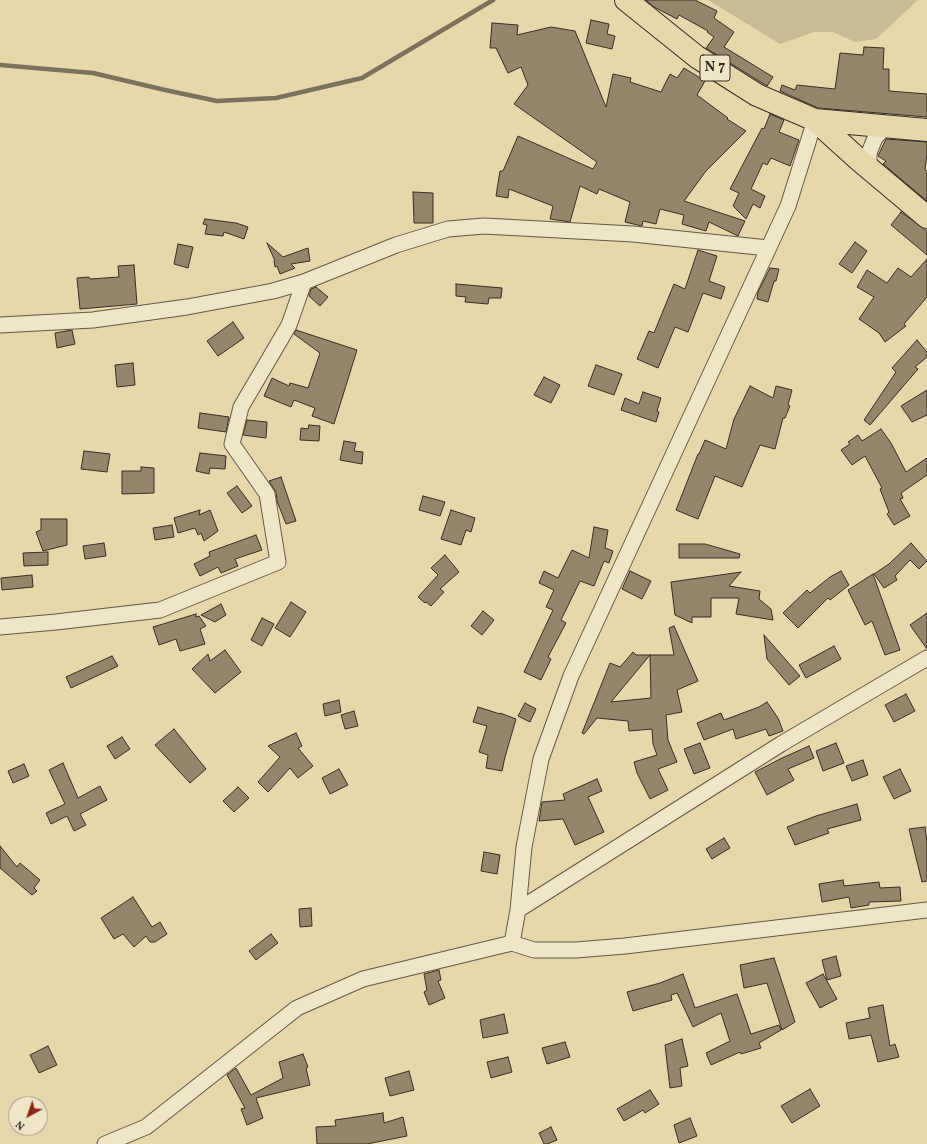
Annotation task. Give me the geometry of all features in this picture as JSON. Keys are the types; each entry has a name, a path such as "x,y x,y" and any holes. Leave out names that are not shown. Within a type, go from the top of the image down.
{"main road":[{"name":"N 7","path":"626,0 697,57 756,95 815,120 927,130"},
{"name":"N 7","path":"815,120 869,168 927,216"}],"street":[{"path":"512,943 518,910 524,847 541,759 571,676 788,206 815,120"},
{"path":"869,168 869,153 875,138 886,126"},
{"path":"0,324 93,320 187,307 273,290 304,282 396,245 448,229 484,226 633,234 768,248"},
{"path":"0,627 160,610 278,562 267,494 232,444 242,406 289,325 304,282"},
{"path":"518,910 781,744 927,658"},
{"path":"105,1144 146,1128 297,1008 363,979 512,943 534,950 576,950 633,945 927,910"}],"shaded area":[{"path":"708,0 918,0 876,39 855,42 833,32 814,32 780,44"}],"building":[{"path":"646,0 695,0 717,11 714,18 734,32 724,47 773,77 767,86 706,48 714,37 707,32 708,31 679,15 677,19 654,7"},
{"path":"591,20 609,24 607,34 615,36 612,49 586,43"},
{"path":"492,23 518,25 517,35 551,27 575,31 606,107 613,74 631,78 630,82 661,92 670,74 677,78 684,68 705,81 697,95 728,118 727,119 746,131 706,171 684,201 745,221 738,236 709,222 706,231 682,224 684,215 660,209 656,224 643,221 642,226 625,222 630,202 599,189 597,194 580,186 570,222 550,219 553,206 509,189 508,198 496,196 500,171 503,171 518,136 593,169 597,162 514,104 528,85 521,67 508,73 496,48 490,48"},
{"path":"864,47 884,48 883,69 889,69 889,91 927,94 927,117 818,108 780,91 782,85 795,90 797,85 835,89 840,53 863,55"},
{"path":"770,114 784,120 779,132 799,140 790,166 771,158 767,165 763,163 751,189 765,196 760,208 753,204 746,219 733,206 739,193 730,189 762,128 764,129"},
{"path":"886,139 927,142 925,169 927,171 927,201 883,164 886,161 878,156"},
{"path":"413,192 433,193 433,223 414,223"},
{"path":"901,212 927,231 927,255 891,225"},
{"path":"205,219 236,223 248,227 244,239 224,232 223,236 205,234 207,225 203,224"},
{"path":"855,242 867,251 852,273 839,264"},
{"path":"267,243 283,257 308,248 310,261 291,264 295,268 280,274 277,266 275,267 275,261"},
{"path":"178,244 193,247 188,268 174,264"},
{"path":"698,250 717,256 709,281 725,287 721,299 703,293 688,332 675,327 658,368 637,359 649,331 654,333 674,284 685,289"},
{"path":"927,259 927,297 904,324 906,326 885,342 879,333 859,319 874,297 857,287 867,270 887,283 898,268 911,277"},
{"path":"134,265 137,304 80,309 77,278 89,277 90,279 119,277 118,266"},
{"path":"770,268 779,269 768,302 757,299 758,292"},
{"path":"456,284 502,288 501,298 489,298 488,304 465,302 466,297 456,296"},
{"path":"316,287 328,297 320,306 309,296 311,289"},
{"path":"233,322 244,338 218,356 207,341"},
{"path":"72,330 75,344 57,348 55,333"},
{"path":"296,330 357,350 334,424 312,416 315,408 294,400 291,407 264,396 272,378 289,386 290,383 308,388 320,353 294,334"},
{"path":"917,340 927,352 927,357 915,367 918,369 870,425 864,420 896,372 892,368"},
{"path":"133,363 135,385 117,387 115,365"},
{"path":"596,365 622,374 614,395 588,386"},
{"path":"544,377 560,385 551,403 534,395"},
{"path":"750,386 773,398 776,386 792,390 788,405 790,406 785,418 783,418 775,449 760,445 742,487 715,476 698,519 676,510 705,440 726,449 734,419"},
{"path":"927,390 927,415 912,422 901,406"},
{"path":"643,392 661,398 657,411 659,412 656,422 621,410 625,398 639,404"},
{"path":"200,413 229,417 226,432 198,428"},
{"path":"247,420 267,422 266,438 243,435"},
{"path":"309,425 320,426 319,441 300,440 301,428 308,429"},
{"path":"881,429 891,443 906,472 927,458 927,475 901,493 903,498 900,499 910,516 894,525 887,514 889,512 880,489 882,488 865,456 852,465 841,450 850,444 848,442 858,435 862,441"},
{"path":"344,441 356,443 354,451 363,452 362,464 340,460"},
{"path":"84,451 110,454 107,472 81,469"},
{"path":"200,453 226,456 225,469 210,468 209,474 196,471"},
{"path":"141,467 154,468 154,493 122,494 122,471 141,471"},
{"path":"281,477 296,521 286,524 277,501 276,492 269,481"},
{"path":"237,486 252,506 242,513 227,493"},
{"path":"423,496 445,502 440,516 419,510"},
{"path":"200,510 199,515 210,510 218,531 204,541 201,533 198,535 195,528 178,533 174,518"},
{"path":"451,510 475,518 471,532 466,530 461,545 441,539"},
{"path":"41,519 67,519 67,545 43,551 36,532 41,530"},
{"path":"172,525 174,537 155,540 153,528"},
{"path":"594,527 608,530 605,548 613,551 609,563 604,561 594,586 580,581 561,620 566,623 548,657 551,659 541,680 524,672 553,610 546,607 554,590 539,583 544,571 558,578 572,550 589,558"},
{"path":"256,535 262,550 235,559 238,566 221,573 218,567 200,576 194,564 210,556 209,552"},
{"path":"104,543 106,556 85,559 83,546"},
{"path":"911,543 927,561 919,569 910,560 895,576 897,580 884,588 874,574 889,564"},
{"path":"679,544 705,544 740,554 739,558 679,558"},
{"path":"48,552 48,565 24,566 23,553"},
{"path":"445,555 459,572 440,589 444,592 431,606 418,597 438,575 431,568"},
{"path":"630,571 651,581 642,599 622,589"},
{"path":"841,571 849,585 830,600 828,598 798,628 783,613 807,590 810,593 830,577"},
{"path":"741,572 729,586 760,591 759,599 771,609 773,620 736,614 739,598 711,598 711,617 692,617 692,623 675,615 671,582"},
{"path":"873,574 900,650 885,655 872,621 865,625 848,590"},
{"path":"32,575 33,587 2,590 1,578"},
{"path":"291,602 306,612 290,637 275,628"},
{"path":"221,604 226,615 215,622 201,615"},
{"path":"483,611 494,620 482,635 471,626"},
{"path":"927,613 927,649 910,625"},
{"path":"196,614 196,617 199,616 206,626 200,629 205,644 180,651 176,639 159,645 153,627"},
{"path":"262,618 274,624 262,646 251,640"},
{"path":"674,626 698,681 677,690 682,712 666,715 668,740 677,762 658,769 668,790 650,799 637,773 634,762 657,755 653,744 652,729 629,731 628,721 597,718 584,734 582,733 610,663 620,667 633,652 636,655 650,655 674,655 669,628","holes":["650,655 651,698 611,702"]},
{"path":"764,635 800,676 789,685 767,659"},
{"path":"834,646 841,659 806,678 799,665"},
{"path":"225,650 241,672 215,693 192,669 208,654 210,661"},
{"path":"112,656 118,666 71,688 66,677"},
{"path":"906,694 915,711 894,722 885,705"},
{"path":"339,700 341,712 325,716 323,704"},
{"path":"767,702 778,718 783,731 769,736 766,729 736,739 733,729 704,740 697,723 721,713 724,720 759,707"},
{"path":"525,703 536,709 530,722 518,716"},
{"path":"478,707 516,719 502,771 486,768 488,755 479,752 487,726 473,722"},
{"path":"354,711 358,726 345,729 341,715"},
{"path":"174,729 206,769 190,783 155,745"},
{"path":"296,733 302,746 298,748 313,766 298,778 290,768 268,792 258,782 280,757 268,746"},
{"path":"122,737 130,749 115,759 107,746"},
{"path":"700,743 710,768 694,774 684,749"},
{"path":"836,743 844,763 823,771 816,751"},
{"path":"809,746 814,758 788,769 794,780 767,795 755,772"},
{"path":"863,760 868,775 852,781 846,766"},
{"path":"63,763 78,798 100,786 107,800 80,814 86,825 74,831 67,816 51,824 46,813 65,804 49,770"},
{"path":"24,764 29,776 13,783 8,771"},
{"path":"339,769 348,785 330,794 322,778"},
{"path":"900,769 911,791 894,799 883,777"},
{"path":"597,779 602,791 588,797 604,832 575,845 563,819 539,821 542,802 565,800 563,794"},
{"path":"238,787 249,798 234,812 223,801"},
{"path":"857,804 861,820 827,829 829,833 795,845 787,827 816,816"},
{"path":"925,827 927,842 927,881 922,882 909,829"},
{"path":"724,838 730,848 712,859 706,849"},
{"path":"0,846 17,867 20,863 40,880 34,888 37,891 32,895 0,868"},
{"path":"484,852 500,855 497,874 481,871"},
{"path":"843,880 844,886 879,882 880,888 900,887 901,901 869,902 869,905 851,908 849,897 822,902 819,884"},
{"path":"133,897 152,927 160,922 167,934 155,942 150,942 146,936 134,947 123,934 114,939 101,918"},
{"path":"311,908 312,926 300,927 299,909"},
{"path":"271,934 278,943 256,960 249,951"},
{"path":"836,956 841,976 827,980 822,960"},
{"path":"774,958 795,1022 782,1030 767,983 744,988 740,965"},
{"path":"439,970 441,980 438,981 445,998 429,1005 424,992 427,990 424,974"},
{"path":"683,974 695,1008 737,994 751,1034 779,1025 781,1030 759,1043 761,1048 741,1054 740,1052 711,1065 706,1053 730,1041 721,1013 693,1027 677,993 671,995 672,1000 633,1011 627,992 660,983"},
{"path":"823,974 837,999 820,1008 806,983"},
{"path":"883,1005 890,1046 895,1044 899,1057 878,1062 871,1035 849,1039 846,1023 870,1018 868,1008"},
{"path":"504,1014 508,1033 483,1038 480,1020"},
{"path":"682,1039 688,1066 680,1068 682,1086 670,1088 665,1045"},
{"path":"565,1042 570,1057 547,1064 542,1048"},
{"path":"48,1046 57,1065 39,1073 30,1055"},
{"path":"303,1054 308,1067 306,1068 310,1085 256,1098 263,1118 247,1125 241,1109 245,1108 227,1075 236,1068 251,1095 283,1078 279,1062"},
{"path":"508,1057 512,1072 491,1078 487,1062"},
{"path":"409,1071 414,1090 390,1096 385,1078"},
{"path":"810,1089 820,1106 792,1123 781,1106"},
{"path":"650,1090 659,1104 645,1113 643,1110 624,1121 617,1109"},
{"path":"383,1113 384,1123 403,1117 407,1136 367,1144 317,1144 316,1127 336,1126 335,1120"},
{"path":"690,1118 697,1136 679,1143 674,1125"},
{"path":"551,1127 557,1140 544,1144 539,1133"}],"waterway":[{"path":"0,65 93,73 217,101 276,98 362,78 493,0"}]}
